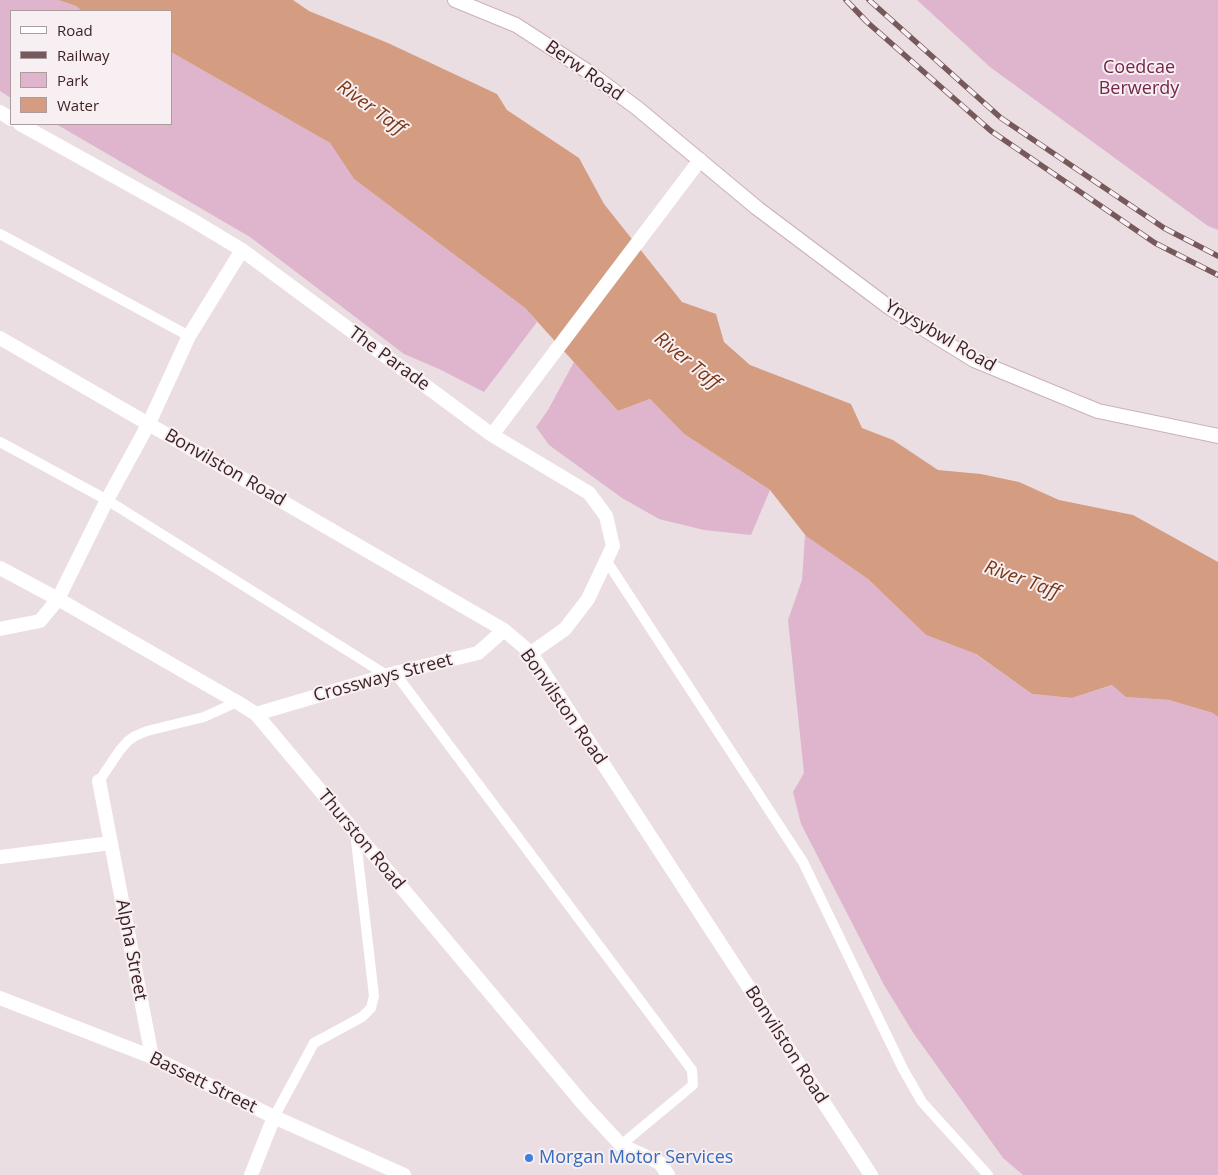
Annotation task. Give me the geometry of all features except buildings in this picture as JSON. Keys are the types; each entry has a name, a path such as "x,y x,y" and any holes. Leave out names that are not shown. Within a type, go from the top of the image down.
{"street":[{"name":"Berw Road","path":"455,0 516,25 587,71 637,108 700,160"},
{"name":"The Parade","path":"22,125 242,250 492,435 589,493 606,516 614,546 588,599 565,629 531,653"},
{"path":"492,435 700,160"},
{"name":"Ynysybwl Road","path":"700,160 757,208 890,308 974,360 1098,411 1218,436"},
{"path":"0,629 40,621 58,599 107,500 149,424 189,336 242,250"},
{"name":"Bonvilston Road","path":"0,338 504,630 531,653 871,1175"},
{"name":"Thurston Road","path":"0,568 58,599 256,714 579,1099 621,1145 660,1163 668,1175"},
{"name":"Crossways Street","path":"256,714 391,675 478,653 504,630"},
{"name":"Alpha Street","path":"100,781 152,1057"},
{"path":"0,857 111,843"},
{"name":"Bassett Street","path":"0,998 152,1057 274,1117 404,1175"},
{"path":"251,1175 274,1117"}],"lane":[{"path":"0,234 189,336"},
{"path":"0,442 107,500 391,675 692,1070 693,1085 621,1145"},
{"path":"606,560 803,862 903,1069 922,1102 988,1175"},
{"path":"100,781 120,750 135,736 198,719 237,702"},
{"path":"274,1117 314,1043 362,1017 371,1008 374,996 355,832"}],"green space":[{"path":"0,0 58,0 76,6 81,10 10,10 10,97 0,91"},
{"name":"Coedcae Berwerdy","path":"917,0 1218,0 1218,230 1208,226 990,67"},
{"path":"172,53 330,143 354,179 525,308 537,322 484,392 404,354 250,237 58,125 172,125"},
{"path":"574,362 618,411 650,399 684,434 770,490 751,535 704,530 659,519 622,498 549,445 536,427 548,410"},
{"path":"805,535 868,579 926,635 974,653 1032,694 1072,698 1113,685 1126,697 1169,700 1213,713 1218,717 1218,1175 1023,1175 1003,1158 914,1034 884,985 801,824 793,792 804,773 788,620 802,580"}],"water":[{"name":"River Taff","path":"58,0 293,0 309,11 388,43 497,94 507,110 579,158 604,204 682,302 716,314 724,342 750,365 851,404 862,428 893,440 938,470 981,474 1019,482 1059,500 1133,515 1218,562 1218,717 1213,713 1169,700 1126,697 1112,685 1072,698 1032,694 976,654 926,635 868,579 806,536 770,490 684,434 650,399 618,411 525,308 354,179 330,143 172,53 172,10 81,10 76,6"}],"railway":[{"path":"846,0 867,22 991,131 1155,243 1218,275"},
{"path":"869,0 1001,118 1164,228 1218,256"}],"place":[{"name":"Morgan Motor Services","path":"529,1158"}]}
